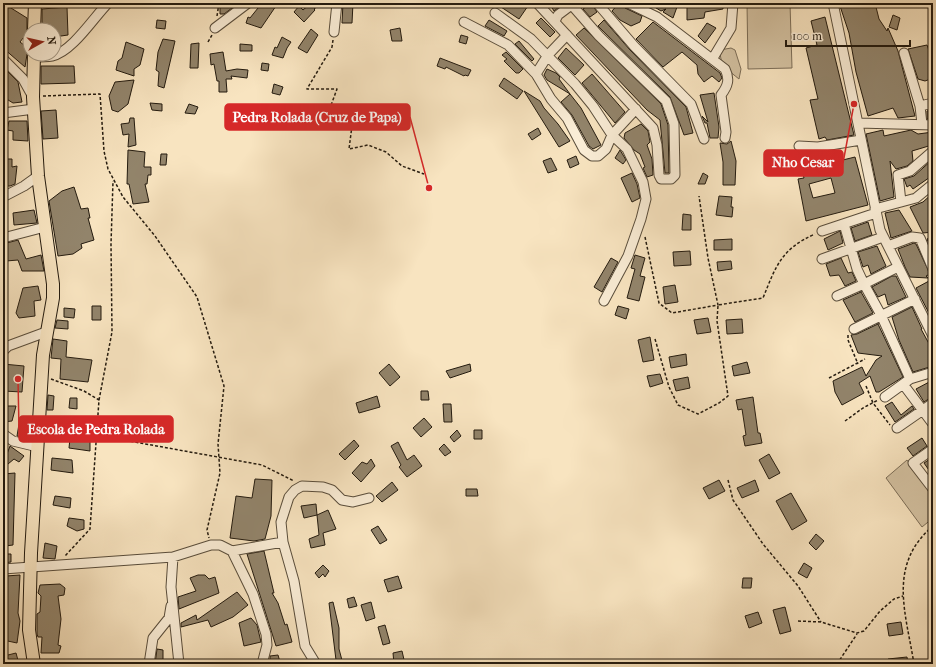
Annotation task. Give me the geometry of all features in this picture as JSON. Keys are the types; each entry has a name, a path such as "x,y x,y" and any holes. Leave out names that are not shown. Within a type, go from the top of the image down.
{"main road":[{"path":"34,22 35,3"},
{"path":"33,62 33,97 38,176 53,284 53,298 46,332 31,568 29,630 34,664"}],"street":[{"path":"62,50 83,33 108,3"},
{"path":"215,28 248,3"},
{"path":"334,32 337,3"},
{"path":"537,3 653,128 657,145 658,174 661,178 671,179 675,175 674,124 666,101 572,4 558,15 555,21"},
{"path":"597,3 634,46 691,104 704,139"},
{"path":"713,58 731,28 732,3"},
{"path":"833,3 876,211 883,237 933,336"},
{"path":"633,4 657,17 713,58 725,69 728,75 728,86 722,95 726,132 725,138"},
{"path":"495,13 531,39 593,106 612,135 628,149 643,182 646,199 628,256 604,301"},
{"path":"464,22 508,45 536,74 551,99 567,118 584,150 592,156 598,156 606,149 612,135 636,109"},
{"path":"536,74 548,56 567,35"},
{"path":"904,52 920,106 922,124"},
{"path":"3,60 22,79 33,97"},
{"path":"920,106 933,103"},
{"path":"3,113 34,109"},
{"path":"858,123 933,125"},
{"path":"799,146 818,147 861,140"},
{"path":"901,202 898,175 910,171 933,151"},
{"path":"3,197 24,186 38,176"},
{"path":"822,231 916,198 933,184"},
{"path":"844,224 851,249 864,284 881,315 907,381 933,424"},
{"path":"3,238 45,227"},
{"path":"822,259 883,237"},
{"path":"888,246 912,237 920,238 933,269"},
{"path":"837,296 898,267"},
{"path":"854,329 915,299"},
{"path":"3,351 8,346 46,332"},
{"path":"885,397 907,381 933,372"},
{"path":"897,428 933,403"},
{"path":"4,436 13,441 38,447"},
{"path":"933,449 913,463 933,489"},
{"path":"316,664 305,646 294,581 283,542 280,522 289,497 295,490 302,486 323,487 332,490 342,500 353,502 369,498"},
{"path":"3,569 173,558 211,545 220,545 232,551 283,542"},
{"path":"232,551 253,594 266,634 267,645 262,664"},
{"path":"149,664 153,638 169,618 172,595 173,558"},
{"path":"172,595 179,664"}],"path":[{"path":"928,3 933,6"},
{"path":"334,32 332,47 307,89 337,89 323,127 353,118 348,149 368,145 386,152 402,166 424,174"},
{"path":"33,97 100,94 104,151 108,169 123,197 155,236 197,297 224,386 218,444 220,473 207,530 211,545"},
{"path":"55,566 90,529 99,400 112,332 111,244 113,179"},
{"path":"655,339 669,387 678,405 698,414 719,403 728,396 717,321 718,305 708,258 698,196"},
{"path":"644,235 659,303 672,313 763,298 778,262 800,241 822,231"},
{"path":"854,329 848,333 848,340 858,364"},
{"path":"829,378 865,359"},
{"path":"49,378 84,391 99,400"},
{"path":"866,386 873,403 890,425 897,428"},
{"path":"845,421 885,397"},
{"path":"96,435 262,465 302,486"},
{"path":"728,480 732,500 763,544 798,586 821,622"},
{"path":"914,664 902,587 906,562 927,532 933,526"},
{"path":"798,621 821,622 857,633 864,631 880,611 894,599 903,596"},
{"path":"837,664 857,633"},
{"path":"798,661 806,664"}],"shaded area":[{"path":"747,3 790,4 792,68 748,69"},
{"path":"731,48 735,50 741,69 739,79 725,67 721,59 720,50"},
{"path":"907,460 933,495 933,518 922,527 886,478"}],"building":[{"path":"3,3 27,18 27,22 22,22 22,39 20,42 22,44 22,62 26,62 25,67 3,48"},
{"path":"220,3 232,3 232,8 224,14 220,14"},
{"path":"262,3 278,3 261,28 246,23 248,17 250,18"},
{"path":"311,3 322,3 314,9 315,10 304,22 294,12 299,6 303,10"},
{"path":"343,3 353,3 352,23 342,23"},
{"path":"495,3 530,3 519,19"},
{"path":"549,3 564,3 554,11"},
{"path":"587,3 591,3 597,12 590,17 583,9 590,4"},
{"path":"619,3 622,3 625,8 642,16 640,22 631,26 620,20 612,11"},
{"path":"648,3 677,3 673,5 677,7 673,18 663,12 666,9 661,11"},
{"path":"687,3 723,3 723,9 705,12 704,18 687,20"},
{"path":"839,3 858,3 859,7 875,3 879,19 887,31 888,28 898,51 915,116 898,118 893,108 868,116 856,72 849,33"},
{"path":"67,7 68,35 62,36 62,22 42,22 42,9"},
{"path":"893,15 900,18 897,30 889,27"},
{"path":"825,17 854,135 827,140 825,137 819,139 810,100 818,99 806,48 817,45 811,21"},
{"path":"541,18 555,32 550,37 536,23"},
{"path":"157,20 166,21 165,29 156,28"},
{"path":"489,20 507,31 504,36 485,26"},
{"path":"604,20 630,50 686,107 693,133 684,135 670,97 598,26"},
{"path":"653,22 720,73 722,78 719,82 712,76 704,82 698,74 697,65 682,52 663,67 636,39"},
{"path":"707,23 716,28 705,43 698,36"},
{"path":"400,28 402,41 392,41 390,30"},
{"path":"584,28 661,104 668,125 669,173 665,173 660,120 647,110 576,35"},
{"path":"311,29 318,35 307,53 298,48"},
{"path":"461,35 468,37 466,44 459,42"},
{"path":"282,37 291,42 283,58 272,55 275,47 277,48"},
{"path":"163,39 175,41 164,88 158,86 159,72 156,70 158,52"},
{"path":"519,41 534,59 532,61 515,44"},
{"path":"126,42 144,49 140,65 134,69 134,76 116,70 118,61 122,58"},
{"path":"199,43 198,68 190,68 191,44"},
{"path":"240,44 252,45 252,51 240,51"},
{"path":"927,45 933,58 933,78 925,81 918,79 908,49"},
{"path":"566,48 584,65 575,75 558,58"},
{"path":"223,52 226,71 237,69 248,70 247,78 231,76 232,79 226,79 227,92 219,92 219,81 217,81 214,64 211,65 210,54"},
{"path":"506,52 523,69 519,73 516,73 504,61 507,59 502,55"},
{"path":"440,58 471,70 468,76 464,76 446,67 445,69 437,66"},
{"path":"262,63 269,64 268,71 261,70"},
{"path":"41,66 74,66 75,83 41,84"},
{"path":"3,67 18,82 22,102 13,103 5,98 7,92 3,88"},
{"path":"547,69 556,73 560,77 559,79 570,94 547,80 544,75"},
{"path":"592,74 625,112 615,123 582,83"},
{"path":"504,78 523,91 517,99 499,86"},
{"path":"134,80 128,104 118,112 112,110 109,96 115,82"},
{"path":"274,84 283,87 280,95 272,93"},
{"path":"524,91 540,101 570,141 559,147"},
{"path":"714,93 719,127 718,138 710,138 707,123 705,123 702,116 708,122 700,95"},
{"path":"570,94 581,108 601,145 593,149 589,146 572,115 561,102"},
{"path":"150,103 162,104 162,111 152,110"},
{"path":"189,104 198,107 195,114 185,113"},
{"path":"933,109 933,119 927,119 927,111"},
{"path":"56,110 58,138 43,139 41,111"},
{"path":"130,118 134,118 136,145 128,147 129,134 123,135 121,124 129,123"},
{"path":"9,121 27,121 28,141 13,140 13,131 7,130"},
{"path":"641,124 648,131 650,142 647,145 652,159 653,175 647,177 643,168 645,167 640,154 634,150 624,138 625,133"},
{"path":"538,128 541,134 532,140 528,134"},
{"path":"883,130 884,136 911,130 918,134 933,132 933,138 932,145 912,151 913,161 907,166 896,169 890,161 894,197 880,201 866,134"},
{"path":"731,141 736,161 735,185 723,185 723,162 720,143 727,144"},
{"path":"128,150 145,152 144,167 151,167 151,175 148,175 147,184 145,184 149,202 133,204 129,184 127,184"},
{"path":"620,150 626,160 623,164 615,158"},
{"path":"161,154 167,154 166,165 160,165"},
{"path":"576,156 579,164 570,168 567,160"},
{"path":"855,157 868,205 806,221 798,179 804,178 802,170","holes":["831,178 835,193 813,198 809,184"]},
{"path":"551,158 557,170 548,173 543,161"},
{"path":"6,159 12,159 12,167 17,166 15,184 10,186 3,186 3,166 5,166"},
{"path":"933,159 933,175 913,189 910,185 907,187 904,179 914,176"},
{"path":"632,173 637,184 640,198 632,202 621,178"},
{"path":"703,173 708,176 705,184 698,184"},
{"path":"74,187 81,209 88,208 90,218 88,218 94,240 81,244 82,248 73,254 58,256 49,201 62,191"},
{"path":"933,193 933,232 923,233 910,207 923,202"},
{"path":"719,196 732,197 732,217 716,215"},
{"path":"34,210 37,223 14,225 13,213"},
{"path":"899,210 912,231 891,238 885,213"},
{"path":"683,214 691,215 691,230 682,230"},
{"path":"868,222 872,235 855,241 851,228"},
{"path":"840,231 843,243 828,250 824,239"},
{"path":"933,236 933,253 927,239"},
{"path":"732,239 732,250 714,250 714,240"},
{"path":"18,240 26,259 41,255 44,271 22,271 18,260 6,261 5,253 3,253 3,244"},
{"path":"914,243 916,244 930,274 926,276 928,278 910,277 905,267 898,249"},
{"path":"877,246 886,266 871,274 868,265 863,267 858,252"},
{"path":"690,251 691,265 674,266 673,252"},
{"path":"635,255 645,258 640,276 645,277 639,301 627,298 635,269 631,268"},
{"path":"611,258 618,262 602,292 594,287"},
{"path":"841,258 848,273 852,272 856,281 845,286 839,275 830,276 826,264"},
{"path":"731,261 732,269 718,271 717,262"},
{"path":"892,276 896,276 906,297 888,305 885,294 878,297 872,287"},
{"path":"929,281 933,290 933,321 916,288"},
{"path":"675,285 678,302 665,304 663,287"},
{"path":"38,286 41,300 34,301 35,316 19,318 16,313 23,288"},
{"path":"861,292 873,313 855,322 843,300"},
{"path":"92,306 101,306 101,320 92,320"},
{"path":"618,306 629,309 626,319 615,315"},
{"path":"912,307 921,329 933,351 933,366 913,372 899,340 892,317"},
{"path":"64,308 75,309 74,318 64,317"},
{"path":"708,318 711,332 697,334 694,320"},
{"path":"742,319 743,333 727,334 726,320"},
{"path":"57,320 68,321 68,329 55,328"},
{"path":"878,324 903,377 879,392 876,392 870,376 859,383 864,393 842,405 835,392 833,381 862,367 866,376 876,360 882,356 858,353 851,335 857,334"},
{"path":"650,337 654,360 643,362 638,340"},
{"path":"53,339 67,341 66,357 92,360 88,382 60,379 61,359 51,358"},
{"path":"686,354 687,365 671,368 669,357"},
{"path":"747,362 750,373 734,376 732,366"},
{"path":"3,364 24,366 22,392 3,391"},
{"path":"389,364 400,377 390,386 379,373"},
{"path":"470,364 471,371 450,378 446,371"},
{"path":"660,374 663,383 650,387 647,376"},
{"path":"688,377 690,388 676,391 673,380"},
{"path":"933,380 933,396 924,402 916,389"},
{"path":"421,391 428,391 429,400 421,400"},
{"path":"48,395 54,396 53,410 47,410"},
{"path":"377,396 380,407 359,413 356,403"},
{"path":"753,397 758,433 760,433 762,443 745,446 743,436 746,435 742,409 738,410 736,400"},
{"path":"70,398 77,398 77,409 69,408"},
{"path":"892,402 901,415 912,406 914,409 895,422 885,406"},
{"path":"443,404 451,404 452,422 444,422"},
{"path":"3,406 16,406 12,421 3,422"},
{"path":"424,418 432,427 421,437 413,428"},
{"path":"19,424 30,425 28,438 17,436"},
{"path":"457,430 461,436 454,442 450,437"},
{"path":"474,430 482,430 482,439 474,439"},
{"path":"70,438 90,441 90,451 69,448"},
{"path":"922,438 927,446 913,456 907,448"},
{"path":"354,440 359,446 345,460 339,454"},
{"path":"398,442 407,460 414,455 422,466 407,477 399,467 401,465 391,446"},
{"path":"444,444 451,452 445,456 439,449"},
{"path":"10,446 24,456 19,462 14,459 8,464 3,459 3,451 7,454"},
{"path":"769,454 780,473 769,479 759,460"},
{"path":"933,457 933,476 924,463"},
{"path":"52,458 72,460 73,473 51,470"},
{"path":"371,459 375,466 361,482 352,473 362,462 367,464"},
{"path":"15,473 13,545 5,546 3,537 3,474"},
{"path":"255,479 272,480 271,516 265,539 254,541 230,538 236,496 252,498"},
{"path":"719,480 725,491 709,499 703,488"},
{"path":"755,480 759,491 742,498 737,488"},
{"path":"392,482 398,490 382,502 376,496"},
{"path":"466,489 477,489 478,496 466,496"},
{"path":"791,493 807,521 792,530 776,501"},
{"path":"55,496 71,498 70,508 53,505"},
{"path":"316,504 317,515 304,518 301,506"},
{"path":"328,510 336,529 323,533 325,545 311,548 309,539 319,535 317,515"},
{"path":"69,518 84,520 84,529 77,531 67,526"},
{"path":"378,526 387,540 380,544 371,530"},
{"path":"816,534 824,541 816,550 809,543"},
{"path":"45,543 57,546 55,559 43,558"},
{"path":"264,551 274,593 272,593 278,603 285,625 287,624 292,642 276,646 247,554"},
{"path":"3,554 11,554 11,562 3,563"},
{"path":"804,563 812,568 807,578 798,573"},
{"path":"323,565 329,571 325,577 323,574 319,578 315,573"},
{"path":"20,575 18,613 20,621 17,643 3,640 3,616 6,576"},
{"path":"198,575 205,575 209,579 215,577 219,593 179,609 178,597 196,591 190,578"},
{"path":"398,576 402,588 388,592 384,580"},
{"path":"743,578 752,578 751,588 742,588"},
{"path":"60,584 65,588 64,595 58,596 61,619 58,645 61,646 59,653 41,653 42,637 38,637 37,634 37,614 40,612 41,596 38,593 40,585"},
{"path":"237,592 248,605 233,617 211,627 208,620 181,627 181,623 196,615 197,620"},
{"path":"354,597 357,606 349,608 347,599"},
{"path":"333,602 339,628 339,649 343,664 333,664 336,660 329,603"},
{"path":"371,602 375,618 366,621 361,605"},
{"path":"785,607 791,631 780,634 773,610"},
{"path":"758,612 762,623 749,628 745,616"},
{"path":"251,618 257,625 261,642 244,646 239,623"},
{"path":"901,622 903,634 889,636 887,624"},
{"path":"385,625 390,643 383,645 378,627"},
{"path":"157,649 163,650 163,664 155,664"},
{"path":"402,651 405,664 394,664 393,653"},
{"path":"16,653 19,664 6,664 4,656"},
{"path":"278,655 280,662 270,663 270,656"},
{"path":"907,657 908,664 888,664 888,659"}],"place":[{"name":"Nho Cesar","path":"854,104"},
{"name":"Pedra Rolada (Cruz de Papa)","path":"429,188"},
{"name":"Escola de Pedra Rolada","path":"18,379"}]}
